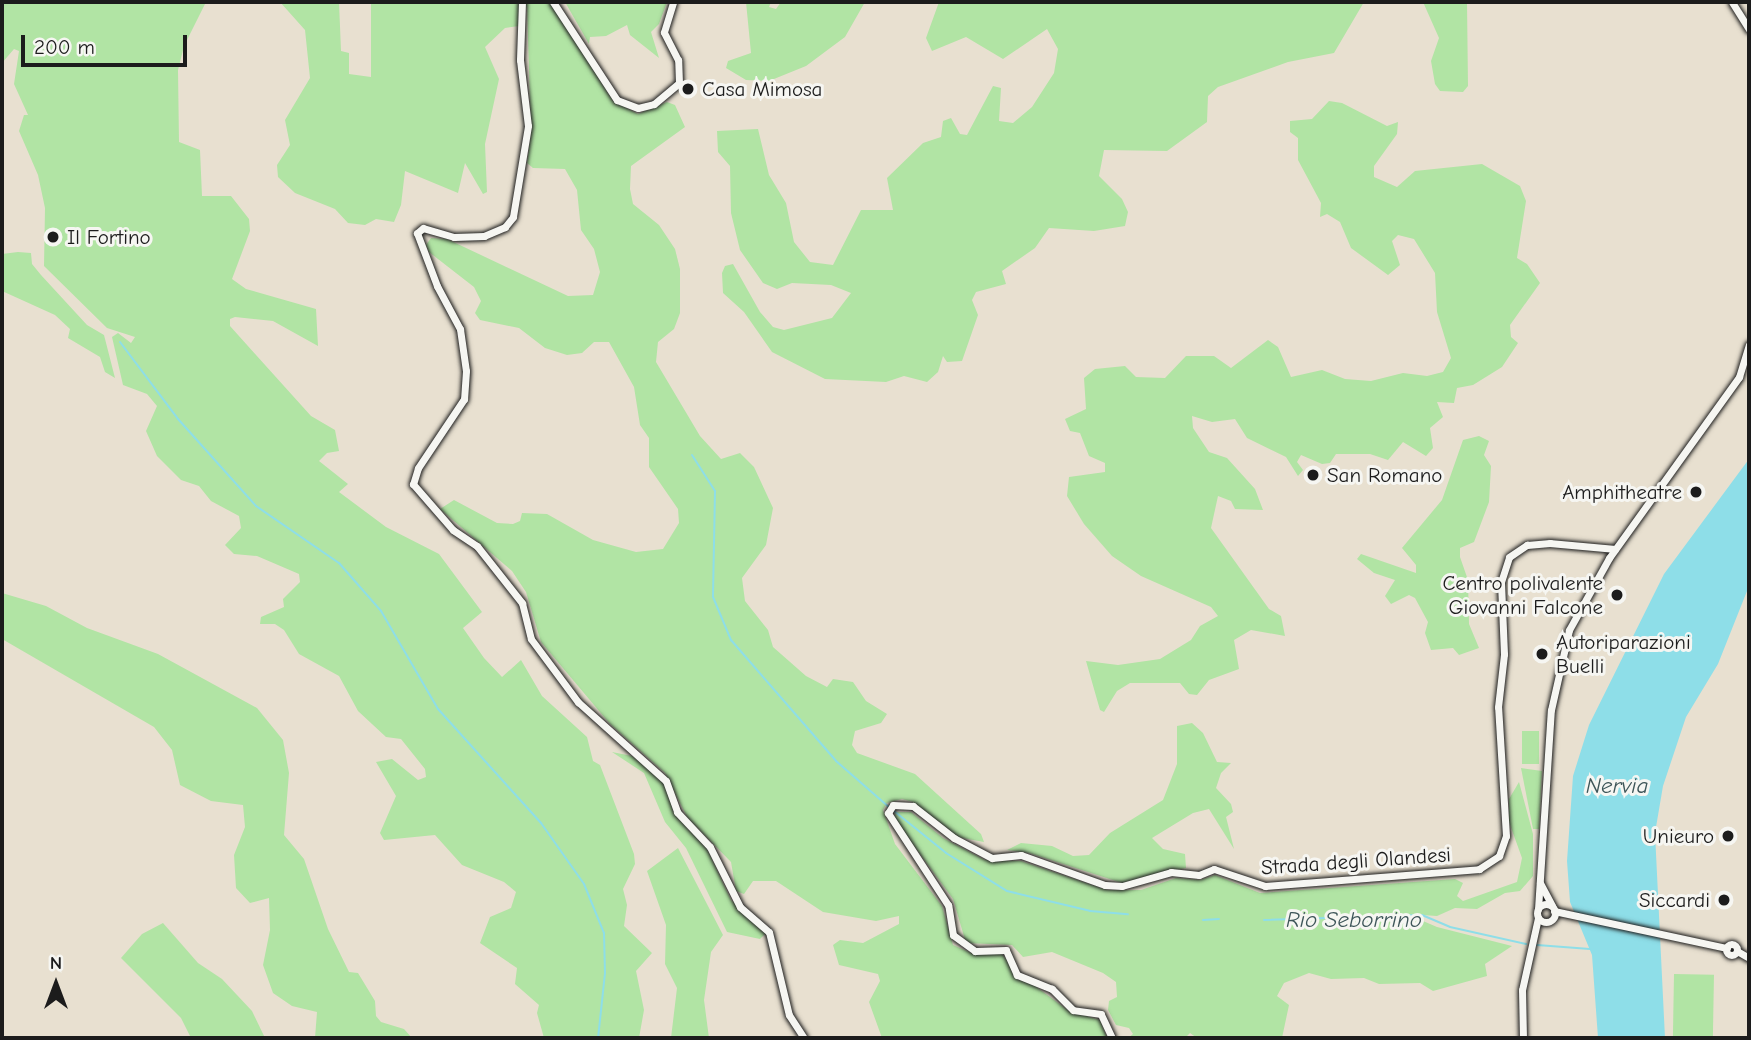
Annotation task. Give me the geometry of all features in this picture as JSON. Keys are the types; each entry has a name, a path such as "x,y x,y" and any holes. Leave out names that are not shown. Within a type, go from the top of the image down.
{"main road":[{"path":"522,2 520,60 528,127 513,217 505,228 485,236 454,237 423,228 417,233 436,286 460,329 466,371 464,399 418,468 413,484 453,530 477,545 522,603 531,639 578,702 666,781 677,812 710,847 740,907 769,932 789,1014 804,1038"},
{"path":"552,2 617,100 638,108 654,104 679,83 678,60 664,32 673,2"},
{"path":"1732,2 1749,29"},
{"path":"1523,1038 1522,990 1538,913 1551,710 1560,660 1572,622 1615,549 1739,377 1749,345"},
{"name":"Strada degli Olandesi","path":"1112,1038 1101,1014 1073,1010 1052,989 1017,975 1006,950 975,951 953,936 948,905 888,813 894,805 913,806 954,838 992,858 1021,855 1105,885 1122,886 1171,872 1199,875 1214,869 1265,886 1479,869 1499,856 1506,836 1498,707 1504,664 1504,570 1509,557 1527,545 1615,549"},
{"path":"1539,882 1552,915"},
{"path":"1538,913 1727,948 1735,945 1737,951 1749,958"},
{"path":"1538,913 1552,915"},
{"path":"1531,942 1552,915"}],"green space":[{"path":"2,2 206,2 184,46 178,70 179,142 200,150 202,196 231,196 249,219 250,231 232,279 246,289 316,309 318,346 273,321 235,317 230,319 230,326 311,416 335,430 339,451 327,453 319,461 348,484 339,492 386,527 439,554 482,612 463,628 484,658 502,677 521,660 542,696 587,737 593,761 600,765 634,854 635,864 623,889 627,905 624,926 652,953 636,971 644,1010 639,1038 544,1038 537,1013 539,1005 515,984 517,968 480,943 490,917 511,908 516,892 504,882 462,865 435,835 384,840 380,833 396,796 376,762 392,759 418,780 426,777 425,769 401,739 386,737 358,711 339,676 299,654 284,630 275,624 260,624 261,617 284,607 283,599 300,582 299,574 257,556 234,554 225,545 241,528 239,516 211,501 199,486 181,480 157,456 146,431 157,406 147,394 123,385 112,337 118,333 131,343 135,337 107,328 44,266 45,208 38,175 19,131 24,115 28,115 14,84 19,51 14,49 2,63"},
{"path":"280,2 339,2 341,51 349,53 349,74 371,77 371,2 550,2 613,101 638,114 667,102 675,105 685,127 631,166 630,189 633,204 659,225 675,249 680,269 680,313 674,329 658,342 656,362 700,436 721,459 740,453 754,467 773,508 766,545 742,578 745,601 768,630 773,647 806,676 827,687 833,679 853,682 866,701 887,714 881,723 855,731 852,745 857,753 915,774 981,834 984,842 957,837 913,802 902,799 887,803 883,810 895,844 942,906 953,945 976,955 1001,953 1016,972 1069,1011 1100,1020 1107,1038 882,1038 869,1002 880,981 878,974 839,965 833,945 840,940 863,943 899,924 899,916 876,921 823,912 776,881 753,881 744,894 736,891 731,862 687,817 665,773 610,724 541,642 526,592 512,571 440,509 454,500 497,523 513,524 520,521 522,513 547,514 593,540 636,552 663,549 679,523 678,509 649,467 649,438 640,425 634,387 609,342 594,342 582,353 567,355 545,348 519,328 480,320 475,313 481,301 474,287 429,252 426,245 431,238 447,239 568,296 593,295 600,272 594,249 581,230 577,190 565,169 533,168 527,163 531,133 527,6 519,26 505,28 485,47 499,79 485,144 487,192 483,194 465,163 458,193 405,171 401,205 394,222 376,219 365,225 348,223 335,209 295,193 278,177 277,165 290,145 285,120 310,78 305,30"},
{"path":"565,2 667,2 659,24 651,32 659,58 630,35 627,25 606,36 590,37 589,44"},
{"path":"746,2 771,2 769,7 776,9 781,2 865,2 845,37 806,66 769,81 746,80 726,68 728,61 751,53"},
{"path":"939,2 1364,2 1334,53 1288,62 1218,87 1208,96 1207,122 1167,151 1104,150 1099,176 1122,199 1128,212 1125,226 1094,231 1049,228 1035,248 1002,271 1006,284 976,292 972,300 978,315 962,361 947,362 943,356 938,372 927,382 904,376 886,382 825,379 772,352 744,312 723,293 722,273 725,266 733,264 760,312 773,327 784,330 832,318 851,293 831,285 792,283 777,289 763,283 740,250 731,213 730,166 718,152 717,131 758,129 769,175 786,203 794,242 810,262 833,265 861,210 893,210 887,178 923,143 941,137 943,121 951,118 960,134 967,135 993,86 1001,88 999,121 1013,123 1032,107 1054,73 1058,49 1047,29 1003,59 966,37 932,51 926,38"},
{"path":"1423,2 1467,2 1468,86 1463,92 1440,91 1435,84 1431,61 1439,38"},
{"path":"1329,101 1342,103 1387,126 1398,122 1397,134 1374,166 1374,177 1397,187 1415,171 1482,164 1520,186 1526,201 1517,258 1527,264 1540,283 1510,325 1511,337 1518,343 1502,367 1473,385 1457,388 1454,403 1437,402 1443,417 1430,428 1433,448 1426,456 1403,442 1388,460 1370,454 1336,454 1330,463 1322,464 1301,455 1297,462 1303,470 1298,476 1286,457 1247,438 1235,419 1212,422 1192,416 1193,428 1209,452 1227,458 1255,489 1263,510 1235,509 1231,501 1218,496 1211,528 1269,609 1281,616 1285,636 1251,630 1234,640 1239,669 1209,680 1197,695 1189,694 1180,683 1130,683 1117,691 1104,712 1100,710 1086,661 1118,665 1160,659 1191,640 1200,626 1218,616 1211,607 1141,576 1112,556 1084,524 1067,496 1069,477 1105,472 1105,463 1089,456 1080,433 1070,431 1065,419 1086,409 1084,378 1095,369 1125,366 1136,377 1165,378 1186,356 1214,356 1231,368 1268,340 1278,347 1291,377 1322,370 1345,379 1371,381 1403,373 1427,376 1443,372 1451,358 1437,312 1435,273 1414,239 1398,235 1392,241 1400,265 1388,275 1351,248 1340,222 1327,214 1320,217 1321,203 1298,160 1298,138 1290,132 1290,121 1312,119"},
{"path":"31,253 32,264 41,275 87,325 104,335 115,378 105,372 100,357 68,338 70,329 55,315 2,291 2,254"},
{"path":"1479,436 1489,441 1484,455 1491,466 1489,502 1474,542 1460,548 1460,557 1468,580 1469,624 1479,648 1459,655 1453,648 1431,650 1425,633 1428,622 1415,598 1409,595 1391,604 1385,596 1395,580 1374,573 1357,559 1361,554 1416,573 1416,565 1402,548 1442,500 1463,440"},
{"path":"2,593 46,606 87,628 158,654 257,708 283,740 289,773 284,835 304,859 328,929 349,972 358,973 375,1001 376,1016 381,1022 404,1029 412,1038 315,1038 317,1012 292,1006 273,993 263,965 270,930 269,898 250,903 236,888 234,855 245,827 243,805 211,801 180,785 172,750 154,727 2,639"},
{"path":"1192,723 1203,733 1217,762 1231,763 1221,773 1216,788 1231,804 1233,812 1226,817 1234,849 1209,809 1193,813 1152,838 1163,849 1185,854 1186,868 1122,883 1029,853 1007,850 1021,843 1052,846 1073,856 1089,855 1110,833 1163,800 1177,764 1177,726"},
{"path":"1522,731 1539,731 1539,764 1522,764"},
{"path":"612,752 632,756 664,783 675,815 707,849 731,900 767,932 760,939 727,932 686,848 665,822 644,773"},
{"path":"1521,768 1542,771 1539,829 1533,829"},
{"path":"1519,782 1533,834 1533,876 1520,891 1505,893 1477,909 1455,908 1437,916 1422,915 1423,921 1437,927 1512,946 1485,964 1487,976 1433,991 1420,983 1379,984 1364,978 1331,979 1309,973 1284,983 1277,996 1289,1005 1282,1038 1197,1038 1190,1033 1185,1038 1128,1038 1133,1034 1129,1028 1116,1025 1108,1010 1109,1001 1117,997 1116,982 1103,973 1052,952 1023,957 1012,945 966,943 953,899 895,820 895,812 911,812 943,838 985,860 1021,861 1107,890 1141,890 1176,878 1200,880 1215,875 1260,893 1455,879 1463,883 1457,896 1463,901 1517,882 1522,858 1509,822 1509,799"},
{"path":"678,848 723,935 711,952 704,1000 709,1038 671,1038 677,988 665,964 666,925 647,871"},
{"path":"163,923 198,963 222,979 252,1011 265,1038 191,1038 181,1018 121,958 142,934"},
{"path":"1674,974 1714,975 1713,1038 1673,1038"}],"water":[{"name":"Nervia","path":"1749,459 1749,586 1718,664 1686,717 1663,786 1655,833 1665,1038 1598,1038 1592,955 1570,902 1567,861 1573,776 1589,725 1664,574"}],"waterway":[{"path":"120,342 178,419 256,506 339,563 381,611 438,709 541,823 584,884 604,933 605,973 598,1038"},
{"path":"692,455 715,491 713,597 731,640 836,761 889,807"},
{"name":"Rio Seborrino","path":"894,811 946,853 1007,891 1090,911 1128,914"},
{"name":"Rio Seborrino","path":"1264,920 1422,915 1450,927 1526,944"},
{"name":"Rio Seborrino","path":"1203,920 1219,919"},
{"path":"1537,945 1590,949"}],"place":[{"name":"Casa Mimosa","path":"688,89"},
{"name":"Il Fortino","path":"53,237"},
{"name":"San Romano","path":"1313,475"},
{"name":"Amphitheatre","path":"1696,492"},
{"name":"Centro polivalente Giovanni Falcone","path":"1617,595"},
{"name":"Autoriparazioni Buelli","path":"1542,654"},
{"name":"Unieuro","path":"1728,836"},
{"name":"Siccardi","path":"1724,900"}]}
